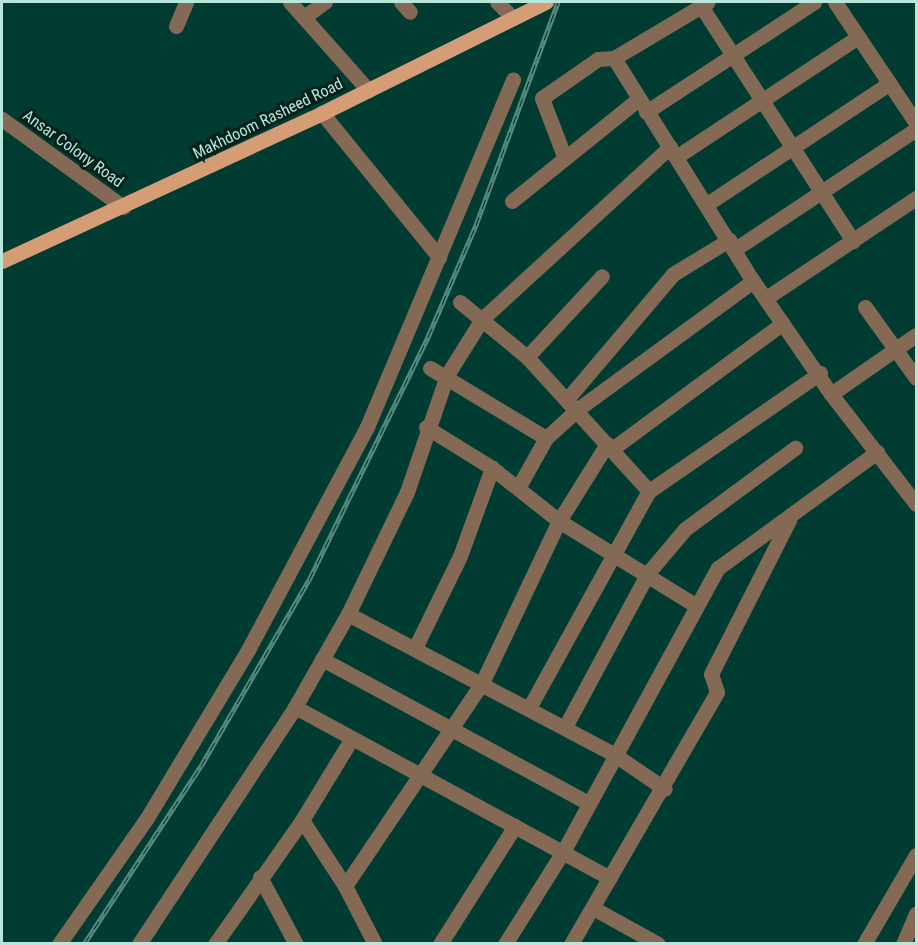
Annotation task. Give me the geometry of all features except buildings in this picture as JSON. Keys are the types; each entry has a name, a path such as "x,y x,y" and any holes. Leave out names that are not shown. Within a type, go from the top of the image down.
{"main road":[{"name":"Makhdoom Rasheed Road","path":"2,261 322,113 546,2"}],"street":[{"path":"176,26 186,2"},
{"path":"290,2 368,90"},
{"path":"304,18 325,2"},
{"path":"497,2 513,18"},
{"path":"512,201 564,156 642,106 730,56 814,2"},
{"path":"835,2 916,123"},
{"path":"564,156 542,98 598,59 614,58 704,4 730,56 789,149 853,241"},
{"path":"139,944 295,707 348,614 407,492 426,427 447,375 482,319 673,152 761,102 858,37"},
{"path":"614,58 753,280 820,373 831,394 916,504"},
{"path":"59,944 147,818 249,648 367,427 513,79"},
{"path":"707,204 891,83"},
{"path":"322,113 440,257"},
{"name":"Ansar Colony Road","path":"2,119 123,207"},
{"path":"518,488 546,438 673,274 822,195 916,129"},
{"path":"766,298 916,198"},
{"path":"527,357 602,276"},
{"path":"573,404 753,280"},
{"path":"460,302 527,357 573,404 649,491"},
{"path":"866,307 916,378"},
{"path":"345,886 482,683 559,521 609,447 783,323"},
{"path":"831,394 916,335"},
{"path":"430,368 447,375 546,438"},
{"path":"529,708 611,552 649,491 820,373"},
{"path":"426,427 492,468 559,521 648,573 695,605"},
{"path":"565,727 648,573 686,529 795,447"},
{"path":"505,944 564,850 586,802 615,754 695,605 718,568 877,453"},
{"path":"415,648 460,556 492,468"},
{"path":"571,944 665,789 717,692 711,674 790,518"},
{"path":"348,614 615,754 665,789"},
{"path":"322,659 586,802"},
{"path":"295,707 423,773 515,826 564,850 610,878"},
{"path":"215,944 302,820 352,738"},
{"path":"302,820 345,886 375,944"},
{"path":"440,944 515,826"},
{"path":"864,944 916,855"},
{"path":"260,877 296,944"},
{"path":"593,908 636,937 658,944"},
{"path":"903,944 916,914"}],"railway":[{"path":"84,944 201,766 309,580 428,337 476,225 558,2"}]}
